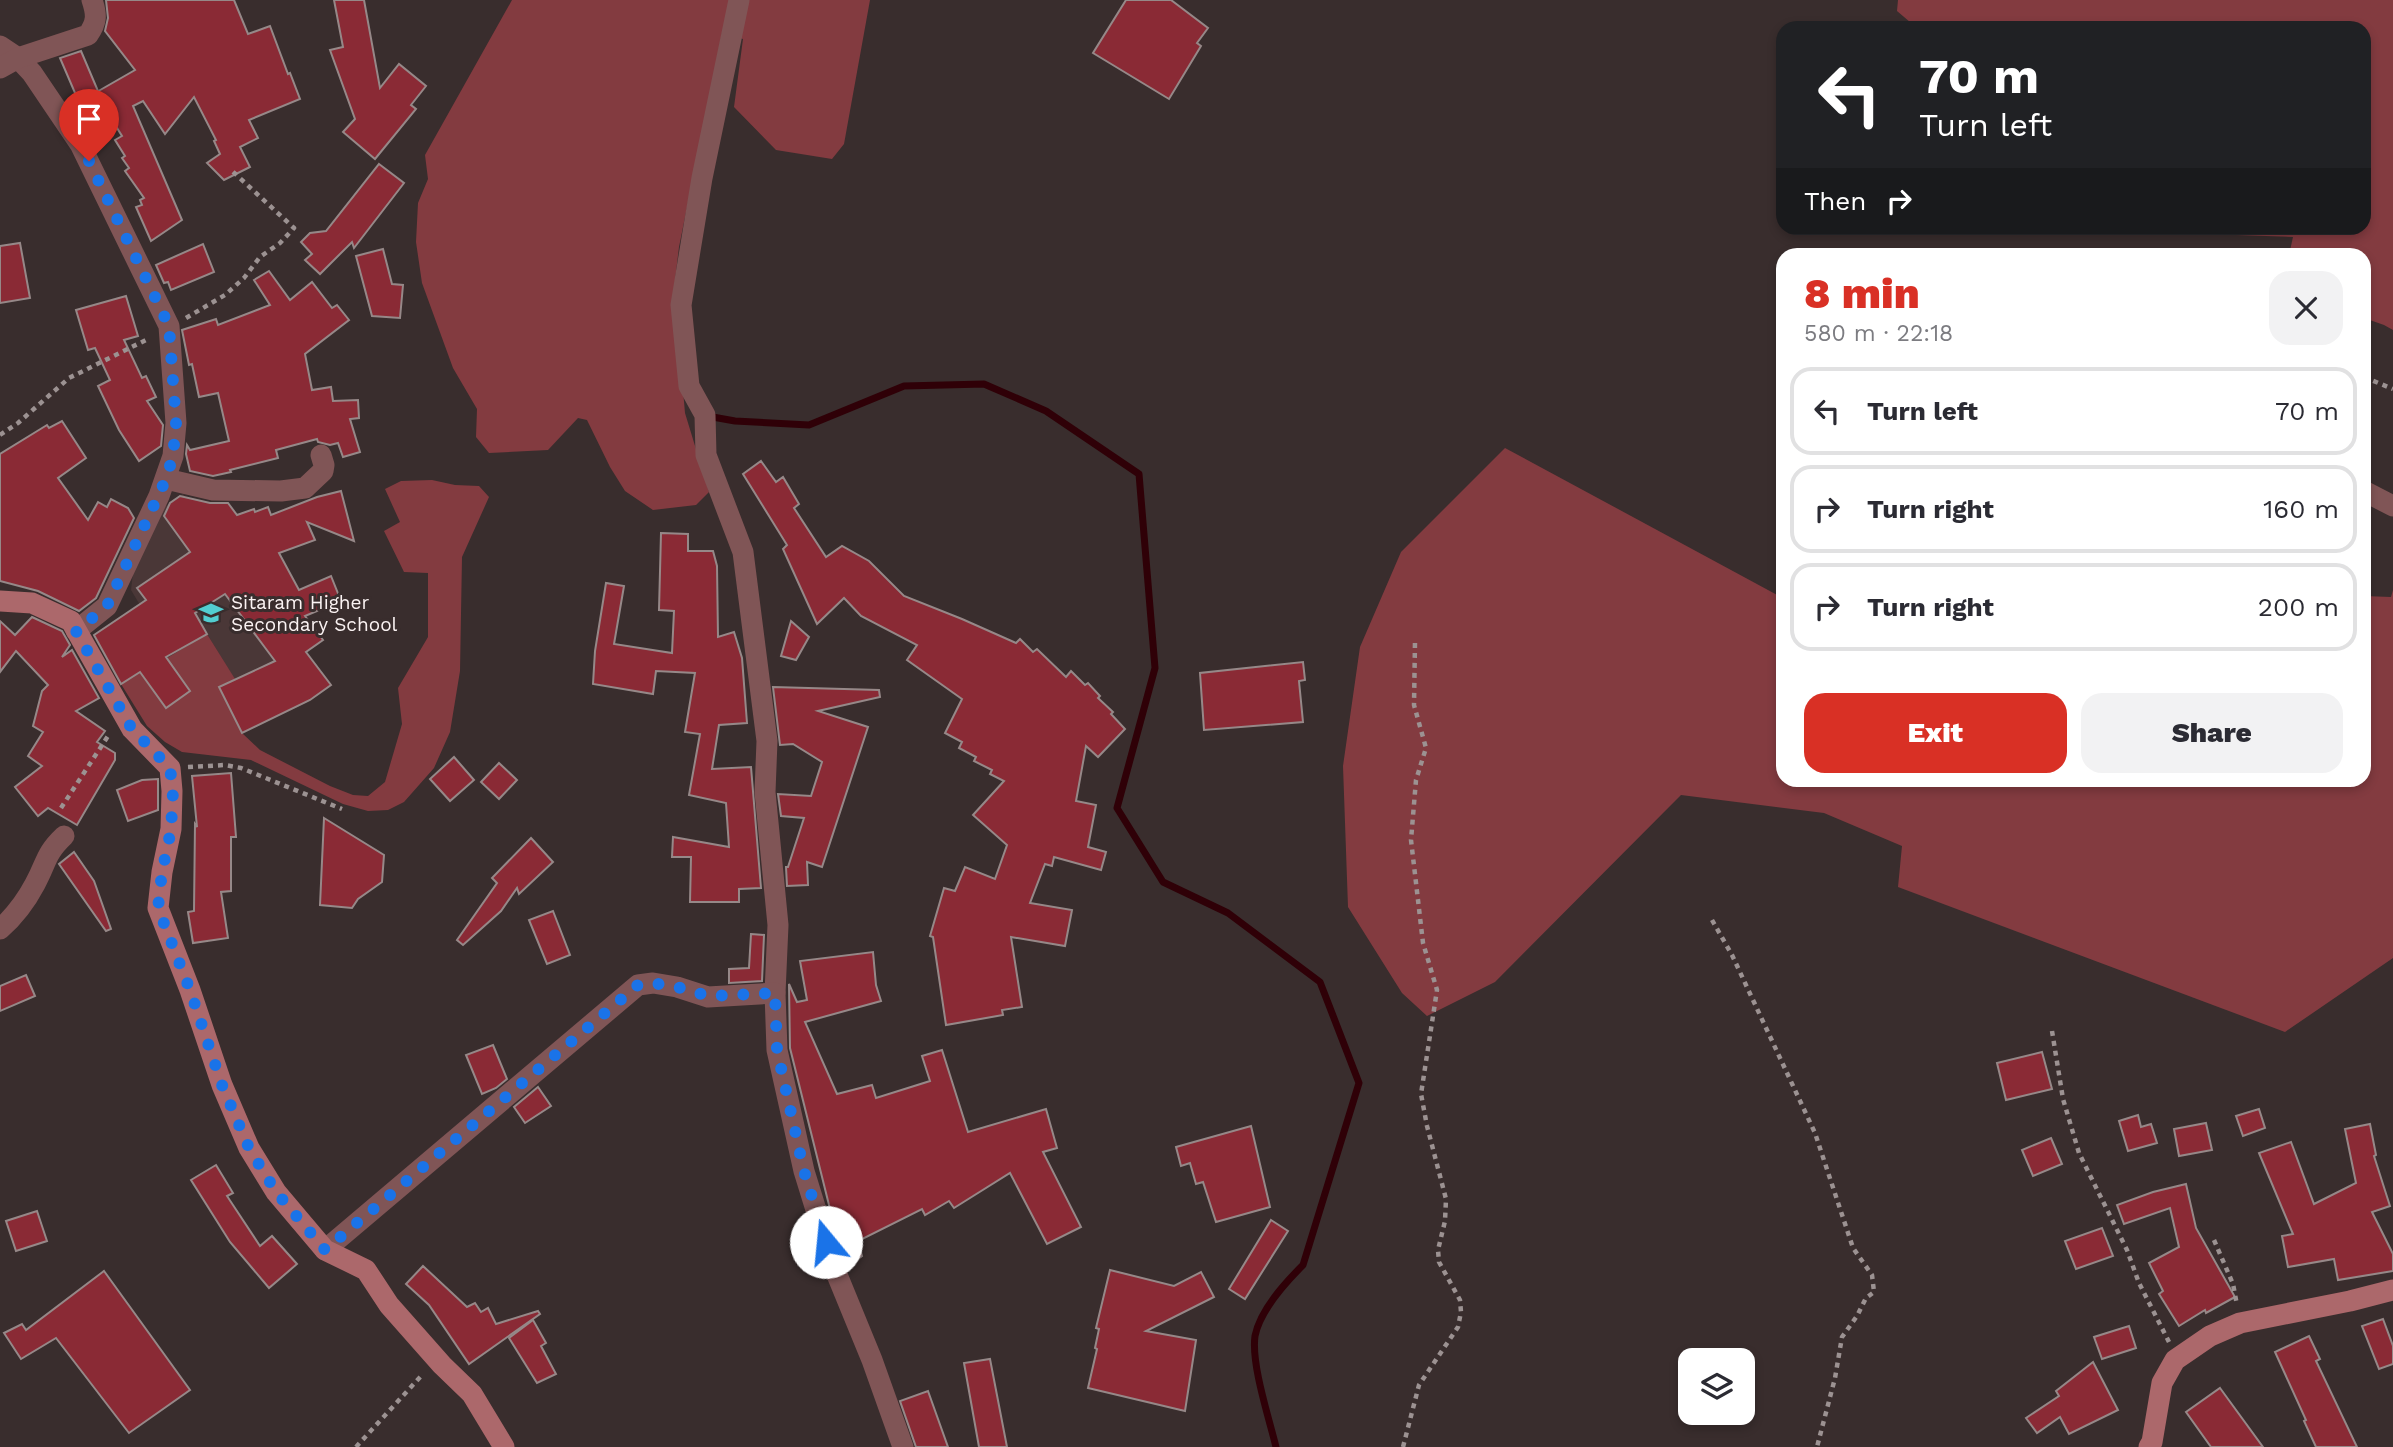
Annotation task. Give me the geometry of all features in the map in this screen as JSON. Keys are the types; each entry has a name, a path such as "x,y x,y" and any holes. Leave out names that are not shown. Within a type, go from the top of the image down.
{"main road":[{"path":"0,601 32,603 71,621 132,729 170,768 173,791 171,830 158,908 190,990 222,1085 249,1148 276,1192 325,1250 366,1270 389,1305 442,1365 472,1394 503,1447"},
{"path":"2149,1447 2162,1382 2175,1360 2210,1336 2240,1323 2393,1290"}],"street":[{"path":"9,63 88,35 95,25 97,14 92,0"},
{"path":"739,0 702,178 681,304 689,386 705,415 706,455 743,552 767,741 765,792 778,925 775,993 777,1050 804,1171 833,1265 872,1360 902,1447"},
{"path":"0,46 9,63 32,73 80,144 169,326 176,423 173,456 166,479 107,606 76,631"},
{"path":"166,479 213,490 281,491 306,488 323,471 321,455"},
{"path":"2371,495 2393,506"},
{"path":"0,929 16,915 36,884 50,850 64,836"},
{"path":"325,1250 638,985 653,983 708,996 775,993"}],"path":[{"path":"2371,380 2393,390"},
{"path":"1403,1447 1419,1385 1458,1327 1461,1312 1460,1300 1439,1262 1438,1251 1445,1221 1446,1199 1421,1094 1437,990 1423,943 1411,840 1416,780 1426,748 1413,705 1415,642"},
{"path":"61,808 109,734 125,715"},
{"path":"170,768 225,765 241,768 342,809"},
{"path":"1712,920 1732,955 1815,1133 1853,1248 1872,1275 1874,1292 1866,1297 1842,1337 1835,1378 1817,1447"},
{"path":"2052,1031 2063,1099 2079,1153 2127,1250 2139,1283 2171,1345 2175,1360"},
{"path":"2214,1240 2233,1284 2240,1323"},
{"path":"356,1447 423,1375 442,1365"}],"shaded area":[{"path":"512,0 870,0 844,144 832,159 776,150 734,107 743,39 722,33 679,247 674,289 685,413 709,492 696,505 653,510 625,491 587,420 578,418 548,450 489,453 476,437 477,409 453,368 422,283 416,242 418,203 428,179 425,155"},
{"path":"1898,0 2393,0 2393,330 2371,320 2371,248 2291,248 2293,237 2234,235 2371,235 2371,21 1909,21 1897,11"},
{"path":"1505,448 1776,594 1776,787 2371,787 2371,596 2391,597 2393,590 2393,958 2285,1032 1898,887 1902,846 1824,813 1681,795 1495,982 1427,1016 1402,993 1348,907 1343,766 1360,647 1401,552"},
{"path":"432,480 479,486 489,497 462,557 460,671 450,732 434,768 404,802 388,810 368,811 343,804 251,760 182,752 165,742 147,726 121,684 140,672 166,708 190,691 167,658 207,634 235,679 219,688 242,733 260,750 353,795 368,796 385,782 402,724 398,688 428,637 428,573 404,572 384,531 400,522 385,489 401,481"},
{"name":"Sitaram Higher Secondary School","path":"183,494 244,580 250,577 331,685 306,703 242,733 219,687 235,680 207,634 170,655 131,590 134,564 160,510"}],"building":[{"path":"106,0 234,0 248,34 270,26 300,99 249,120 258,138 240,147 250,167 224,180 207,163 220,154 214,141 216,140 194,97 165,134 143,101 133,106 182,220 151,241 136,207 142,205 140,200 144,198 125,171 129,168 115,140 122,136 95,93 135,70 105,31 108,18"},
{"path":"334,0 364,0 380,88 399,64 426,86 411,105 416,109 375,159 343,132 355,119 330,50 343,47"},
{"path":"1126,0 1171,0 1208,28 1197,43 1201,46 1169,99 1093,53"},
{"path":"81,51 98,91 78,100 60,58"},
{"path":"379,164 404,183 354,248 352,242 320,274 305,260 312,254 301,242 310,233 326,231"},
{"path":"20,243 30,298 0,303 0,246"},
{"path":"203,244 214,272 171,290 168,282 164,283 156,265"},
{"path":"383,249 392,284 403,285 400,318 372,316 356,256"},
{"path":"269,271 290,300 312,282 332,308 337,305 349,320 305,354 312,390 331,387 333,401 358,400 359,418 350,419 360,452 343,457 338,443 330,445 318,442 317,439 276,450 278,458 230,470 231,472 213,476 190,471 187,445 190,450 229,441 218,393 199,397 182,330 216,319 218,325 270,305 254,280"},
{"path":"126,296 138,336 124,340 142,378 146,376 156,397 147,401 163,425 161,446 139,461 119,430 98,386 110,380 95,348 88,350 76,310"},
{"path":"62,421 86,458 58,478 88,520 98,502 107,507 111,499 128,508 134,518 96,598 79,611 38,591 0,581 0,454 47,425 49,428"},
{"path":"761,461 776,482 783,477 799,504 794,508 826,557 842,546 869,561 904,596 1016,643 1020,639 1033,652 1037,649 1066,677 1071,671 1085,685 1088,683 1125,729 1098,757 1086,746 1076,801 1096,805 1088,847 1106,852 1101,870 1054,857 1052,866 1045,864 1030,903 1072,910 1065,946 1011,937 1022,1007 1002,1010 1003,1015 946,1025 933,937 930,936 944,888 955,891 965,867 995,879 1007,845 973,815 1004,781 990,774 992,770 974,761 976,757 959,748 962,742 945,733 962,699 907,660 917,645 861,616 844,598 817,624 783,549 787,545 743,474"},
{"path":"341,491 354,541 307,522 315,540 279,553 299,590 331,576 341,601 305,616 323,640 306,652 331,685 310,700 242,733 219,687 275,661 225,594 195,613 207,634 166,657 190,691 166,708 140,672 121,684 94,635 146,600 137,588 190,552 164,516 170,503 180,496 210,503 228,503 237,515 268,507 271,515 317,497"},
{"path":"661,533 688,534 688,551 713,551 717,566 718,637 734,632 742,658 747,723 719,725 712,769 751,767 761,888 739,889 739,902 690,902 691,857 672,857 673,837 729,847 726,803 689,795 700,734 685,732 695,673 656,671 653,694 593,684 595,651 606,583 624,586 614,644 672,653 674,611 659,610"},
{"path":"32,617 62,631 70,645 62,657 72,650 99,698 76,711 105,731 97,742 115,753 115,760 77,825 48,808 38,816 15,787 42,766 28,756 43,732 33,726 42,691 48,685 16,651 0,672 0,621 15,635"},
{"path":"791,621 809,637 796,660 781,656"},
{"path":"1303,662 1305,680 1299,681 1303,722 1204,730 1200,673"},
{"path":"773,687 879,690 880,697 818,711 868,727 822,867 807,862 808,885 787,886 786,867 804,818 781,816 778,794 811,796 822,762 793,744 780,745"},
{"path":"454,757 474,780 450,801 430,779"},
{"path":"499,763 517,780 499,799 481,782"},
{"path":"231,773 236,837 231,837 231,891 221,892 228,938 193,943 188,912 194,911 195,824 197,827 192,776"},
{"path":"158,779 158,810 128,821 117,790 142,780"},
{"path":"324,818 384,855 382,882 358,899 352,908 320,905"},
{"path":"531,838 553,862 519,894 517,888 501,911 463,945 457,940 497,883 492,878"},
{"path":"74,852 94,881 111,929 106,931 59,864"},
{"path":"553,911 570,955 547,964 529,920"},
{"path":"751,934 764,935 762,981 729,983 729,969 749,968"},
{"path":"873,952 876,985 881,1001 805,1022 837,1094 872,1085 876,1098 930,1081 922,1056 942,1050 968,1132 1046,1109 1057,1148 1043,1152 1081,1227 1047,1244 1010,1173 954,1208 949,1201 925,1215 922,1209 858,1241 862,1256 848,1266 829,1205 790,1048 789,984 797,1002 807,1000 800,961"},
{"path":"26,975 35,996 0,1011 0,986"},
{"path":"493,1045 507,1079 482,1094 466,1055"},
{"path":"2042,1052 2052,1089 2006,1100 1997,1063"},
{"path":"538,1087 551,1106 525,1123 514,1107"},
{"path":"2259,1109 2265,1128 2243,1136 2236,1116"},
{"path":"2138,1115 2141,1127 2151,1124 2157,1143 2128,1151 2119,1121"},
{"path":"2206,1123 2212,1150 2179,1156 2174,1129"},
{"path":"2370,1124 2376,1155 2374,1156 2390,1206 2372,1212 2393,1254 2393,1271 2338,1280 2334,1259 2288,1267 2282,1236 2293,1234 2259,1153 2291,1142 2314,1204 2356,1183 2345,1129"},
{"path":"1251,1126 1270,1207 1216,1222 1203,1182 1196,1184 1190,1163 1181,1166 1176,1147"},
{"path":"2051,1138 2062,1164 2033,1176 2022,1150"},
{"path":"216,1165 233,1193 227,1196 260,1246 272,1236 297,1264 269,1288 230,1242 191,1180"},
{"path":"2186,1184 2196,1228 2235,1297 2206,1313 2205,1310 2179,1326 2159,1294 2163,1291 2149,1263 2179,1247 2170,1208 2124,1224 2117,1205"},
{"path":"37,1211 47,1241 16,1251 6,1221"},
{"path":"1271,1220 1288,1231 1245,1299 1229,1289"},
{"path":"2102,1228 2113,1256 2076,1269 2065,1241"},
{"path":"423,1266 467,1307 475,1303 481,1312 488,1308 496,1324 538,1311 540,1314 469,1364 429,1305 406,1284"},
{"path":"1110,1270 1174,1286 1201,1272 1214,1297 1146,1331 1196,1340 1185,1411 1088,1388 1097,1349 1099,1329 1096,1328"},
{"path":"104,1271 190,1390 129,1433 56,1338 21,1359 4,1333 22,1324 26,1330"},
{"path":"2383,1319 2393,1346 2393,1364 2379,1369 2362,1326"},
{"path":"533,1320 546,1343 541,1346 556,1374 537,1383 509,1338"},
{"path":"2129,1326 2136,1348 2102,1359 2094,1337"},
{"path":"2309,1336 2320,1359 2316,1361 2357,1447 2316,1447 2304,1421 2306,1420 2275,1352"},
{"path":"990,1359 1007,1447 979,1447 964,1363"},
{"path":"2093,1362 2118,1410 2069,1434 2060,1417 2037,1433 2026,1418 2059,1396 2056,1391"},
{"path":"2220,1388 2263,1447 2211,1447 2186,1412"},
{"path":"928,1391 948,1447 916,1447 900,1401"}],"waterway":[{"path":"707,416 735,421 809,425 904,386 984,384 1046,411 1139,474 1155,668 1117,808 1163,882 1228,913 1320,982 1359,1083 1303,1265 1268,1307 1255,1336 1258,1376 1276,1447"}],"place":[{"name":"Sitaram Higher Secondary School","path":"211,613"}],"route":[{"path":"89,161 169,326 176,423 173,456 166,479 107,606 76,631 132,729 170,768 173,791 171,830 158,908 190,990 222,1085 249,1148 276,1192 325,1250 638,985 653,983 708,996 775,993 777,1050 804,1171 826,1242"}]}
